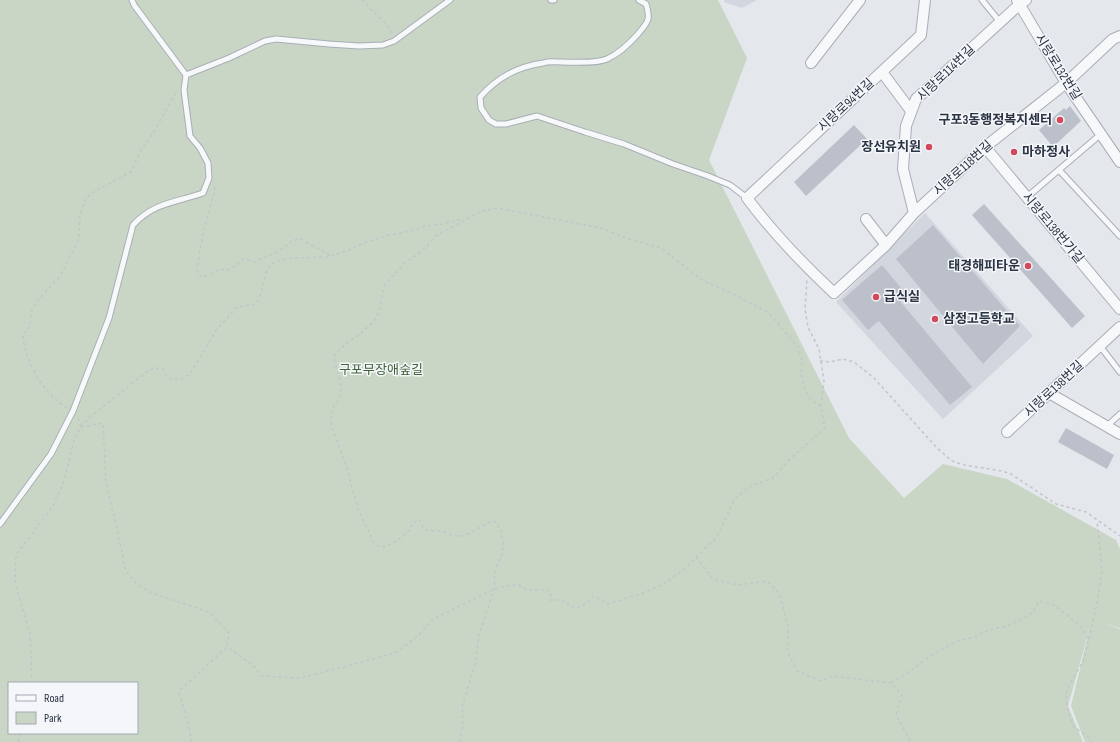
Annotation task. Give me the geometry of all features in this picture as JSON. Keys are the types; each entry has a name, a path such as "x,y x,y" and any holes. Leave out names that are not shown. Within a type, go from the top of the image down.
{"street":[{"path":"811,63 860,0"},
{"name":"시랑로94번길","path":"747,198 921,35 925,0"},
{"name":"시랑로114번길","path":"914,213 903,169 906,126 916,99 1021,1"},
{"name":"시랑로132번길","path":"1021,1 1066,82 1120,162"},
{"name":"시랑로118번길","path":"747,198 785,244 809,270 834,293 886,245 914,213 986,147 1066,82 1114,39 1120,36"},
{"path":"882,72 911,112"},
{"name":"시랑로138번가길","path":"986,147 1120,309"},
{"path":"866,219 886,245"},
{"name":"시랑로138번길","path":"1007,432 1120,327"},
{"path":"1049,393 1120,434"}],"lane":[{"path":"0,524 51,454 73,410 108,318 133,225 152,209 165,203 186,199 203,193 209,178 208,163 200,148 190,136 184,90 186,75 134,5 132,0"},
{"path":"186,75 229,58 265,41 276,39 359,46 383,45 394,40 450,0"},
{"path":"639,0 646,4 649,14 648,23 634,38 606,59 594,61 544,62 522,68 504,75 491,84 480,97 480,108 489,120 496,124 506,124 537,116 624,144 730,185 747,198"},
{"path":"982,0 1000,22"},
{"path":"1027,197 1101,134"},
{"path":"1059,170 1120,236"},
{"path":"1100,346 1120,372"},
{"path":"1107,426 1120,414"}],"path":[{"path":"362,0 389,26 392,33 389,42"},
{"path":"81,427 75,412 65,408 47,390 38,377 28,355 24,334 30,326 31,312 34,305 60,276 79,239 80,214 86,198 95,191 131,172 141,150 155,130 177,90"},
{"path":"209,178 211,179 215,189 202,239 197,267 198,272 203,277 220,270 233,267 242,259 256,262 262,257 280,250 286,244 296,239 301,239 331,256"},
{"path":"460,742 463,724 462,708 475,664 479,635 494,589 495,570 503,552 501,530 494,521 487,522 470,533 456,536 440,531 426,531 419,519 411,525 407,533 386,547 380,547 374,543 358,509 346,465 331,425 332,408 337,404 341,388 334,359 335,354 348,342 360,334 374,320 379,312 385,284 405,263 422,251 437,234 466,218 489,209 507,210 601,228 629,239 661,248 702,280 734,294 769,313 798,347 802,360 801,374 804,386 809,398 821,407"},
{"path":"32,682 30,633 15,583 16,555 53,506 64,481 74,440 81,427 92,416 149,370 158,368 163,369 166,375 171,379 176,380 182,379 190,374 217,329 236,308 255,304 259,300 267,270 273,263 280,260 295,258 331,256 366,242 389,235 466,218"},
{"path":"227,646 253,665 262,676 300,678 366,662 397,652 419,635 433,620 494,589 511,585 519,585 527,590 548,590 551,593 550,600 562,600 574,608 581,607 594,596 607,604 633,596 665,583 696,557 719,533 734,500 753,485 773,478 791,458 825,428 821,407 824,381 819,349 808,327 805,309 806,282 809,270"},
{"path":"820,361 830,362 843,359 854,362 874,378 937,448 952,461 964,465 1002,470 1056,504 1086,512 1120,536"},
{"path":"81,427 103,423 106,483 126,571 137,584 151,593 209,612 229,633 227,646 179,691 190,732 191,742"},
{"path":"1091,742 1089,738 1073,726 1066,700 1067,689 1083,661 1097,603 1102,570 1097,520"},
{"path":"696,557 713,579 738,585 767,581 779,593 788,627 788,653 797,671 821,681 832,676 891,683 930,656 955,642 975,637 989,630 1006,626 1026,617 1033,612 1039,601 1054,604 1079,625 1089,639"},
{"path":"891,683 902,695 896,715 911,742"}],"shaded area":[{"path":"724,0 757,0 742,8 724,2"},
{"name":"삼정고등학교","path":"925,213 1033,336 943,419 836,302"}],"green space":[{"name":"구포무장애숲길","path":"0,0 718,0 747,58 709,160 849,438 904,498 943,464 1007,479 1116,540 1120,549 1120,628 1103,623 1120,629 1120,742 1085,742 1071,706 1090,627 1068,706 1083,742 0,742"}],"building":[{"path":"1070,106 1081,121 1053,147 1039,130 1064,108 1066,110"},
{"path":"854,125 867,139 806,196 794,182"},
{"name":"태경해피타운","path":"984,204 1085,316 1072,328 972,215"},
{"path":"933,225 1020,326 983,364 896,259"},
{"path":"882,265 907,295 900,301 972,387 950,405 879,321 868,330 842,300"},
{"path":"1066,428 1114,455 1107,469 1058,442"}],"place":[{"name":"구포3동행정복지센터","path":"1060,120"},
{"name":"장선유치원","path":"929,147"},
{"name":"마하정사","path":"1014,152"},
{"name":"태경해피타운","path":"1028,266"},
{"name":"급식실","path":"876,297"},
{"name":"삼정고등학교","path":"935,319"}]}
